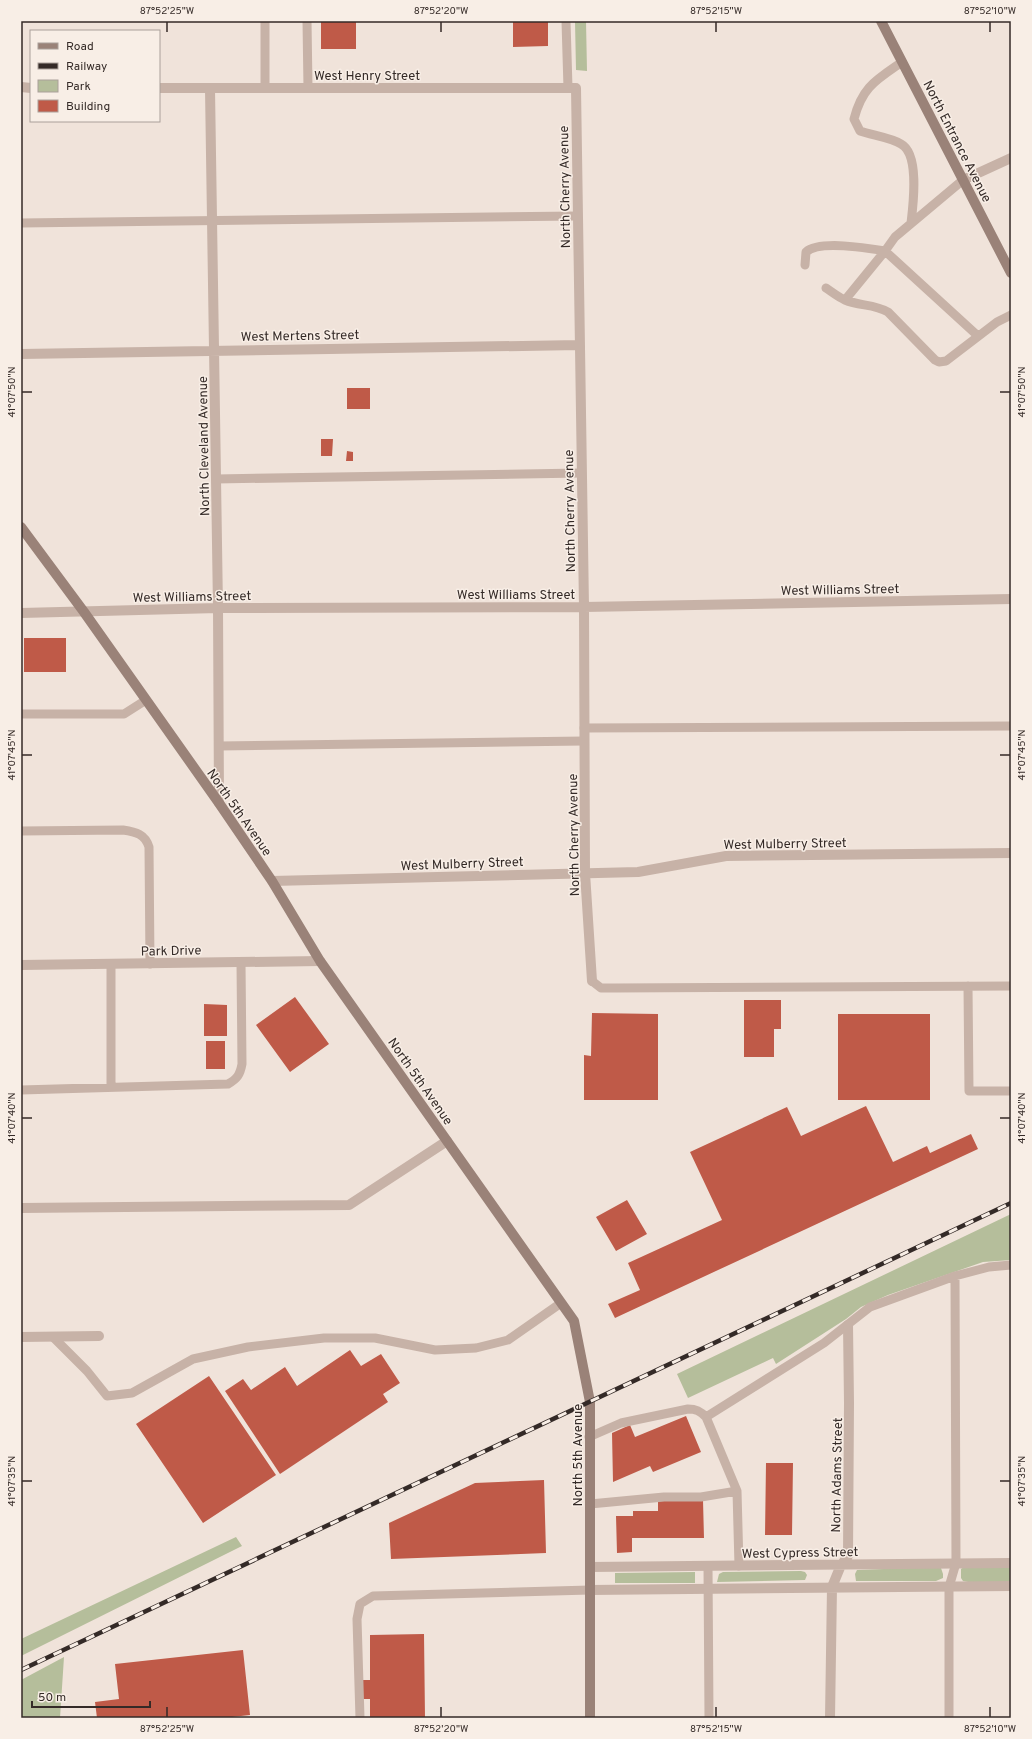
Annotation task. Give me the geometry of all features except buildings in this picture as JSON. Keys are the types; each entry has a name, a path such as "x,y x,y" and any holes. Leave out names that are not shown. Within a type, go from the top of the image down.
{"street":[{"name":"North Entrance Avenue","path":"881,21 1011,273"},
{"name":"West Henry Street","path":"160,88 572,88"},
{"name":"North Cherry Avenue","path":"572,88 577,216 584,607 586,873 592,981"},
{"name":"North Cleveland Avenue","path":"210,89 218,608 219,803"},
{"path":"963,180 1011,158"},
{"name":"West Mertens Street","path":"21,354 579,344"},
{"name":"North 5th Avenue","path":"21,527 84,612 219,803 272,882 320,962 574,1321 590,1402 590,1718"},
{"name":"West Williams Street","path":"21,613 218,608 584,607 1011,600"},
{"name":"West Mulberry Street","path":"272,882 638,872 726,856 1011,853"},
{"name":"Park Drive","path":"21,965 320,962"},
{"path":"21,1208 349,1205 447,1141"},
{"name":"North Adams Street","path":"830,1718 832,1587 841,1565 848,1556 848,1325"},
{"path":"21,1337 99,1336"},
{"name":"West Cypress Street","path":"590,1567 1011,1562"},
{"path":"590,1590 1011,1586"}],"lane":[{"path":"265,21 265,88"},
{"path":"308,21 308,88"},
{"path":"566,21 572,88"},
{"path":"902,62 875,81 858,102 854,119 860,132 902,144 912,158 915,195 911,224"},
{"path":"845,300 895,237 963,180"},
{"path":"21,223 577,216"},
{"path":"806,265 806,252 814,247 856,246 884,251 978,336"},
{"path":"826,288 845,300 872,307 880,307 888,312 935,360 940,362 946,361 997,322 1011,315"},
{"path":"216,479 581,473"},
{"path":"21,714 124,714 146,700"},
{"path":"584,728 1011,726"},
{"path":"219,746 584,741"},
{"path":"21,831 123,830 138,833 147,839 149,847 150,964"},
{"path":"21,1090 228,1084 236,1080 240,1073 242,1064 240,962"},
{"path":"111,964 111,1088"},
{"path":"592,981 601,988 1011,986"},
{"path":"968,986 969,1091 1011,1092"},
{"path":"706,1417 793,1363 848,1325 870,1307 955,1276 989,1267 1011,1265"},
{"path":"949,1718 949,1587 956,1563 955,1276"},
{"path":"52,1337 86,1371 107,1396 132,1393 193,1359 248,1347 324,1338 375,1338 435,1350 476,1348 508,1340 561,1303"},
{"path":"589,1437 621,1423 688,1408 702,1412 706,1417 737,1491 739,1566"},
{"path":"590,1504 664,1497 701,1497 737,1491"},
{"path":"708,1566 709,1718"},
{"path":"360,1718 357,1619 360,1604 373,1596 590,1590"}],"green space":[{"path":"575,21 586,21 587,71 576,70"},
{"path":"1011,1214 1011,1260 983,1262 888,1295 861,1307 846,1319 776,1364 773,1358 688,1398 677,1374"},
{"path":"236,1537 242,1546 21,1656 21,1639"},
{"path":"1011,1565 1011,1582 968,1582 963,1581 961,1578 961,1569 964,1567"},
{"path":"941,1568 943,1578 936,1581 856,1581 855,1574 857,1570"},
{"path":"695,1572 695,1583 615,1583 615,1573"},
{"path":"723,1572 805,1572 807,1575 805,1580 717,1582 719,1574"},
{"path":"64,1657 60,1718 21,1718 21,1680"}],"railway":[{"path":"21,1670 1011,1203"}]}
